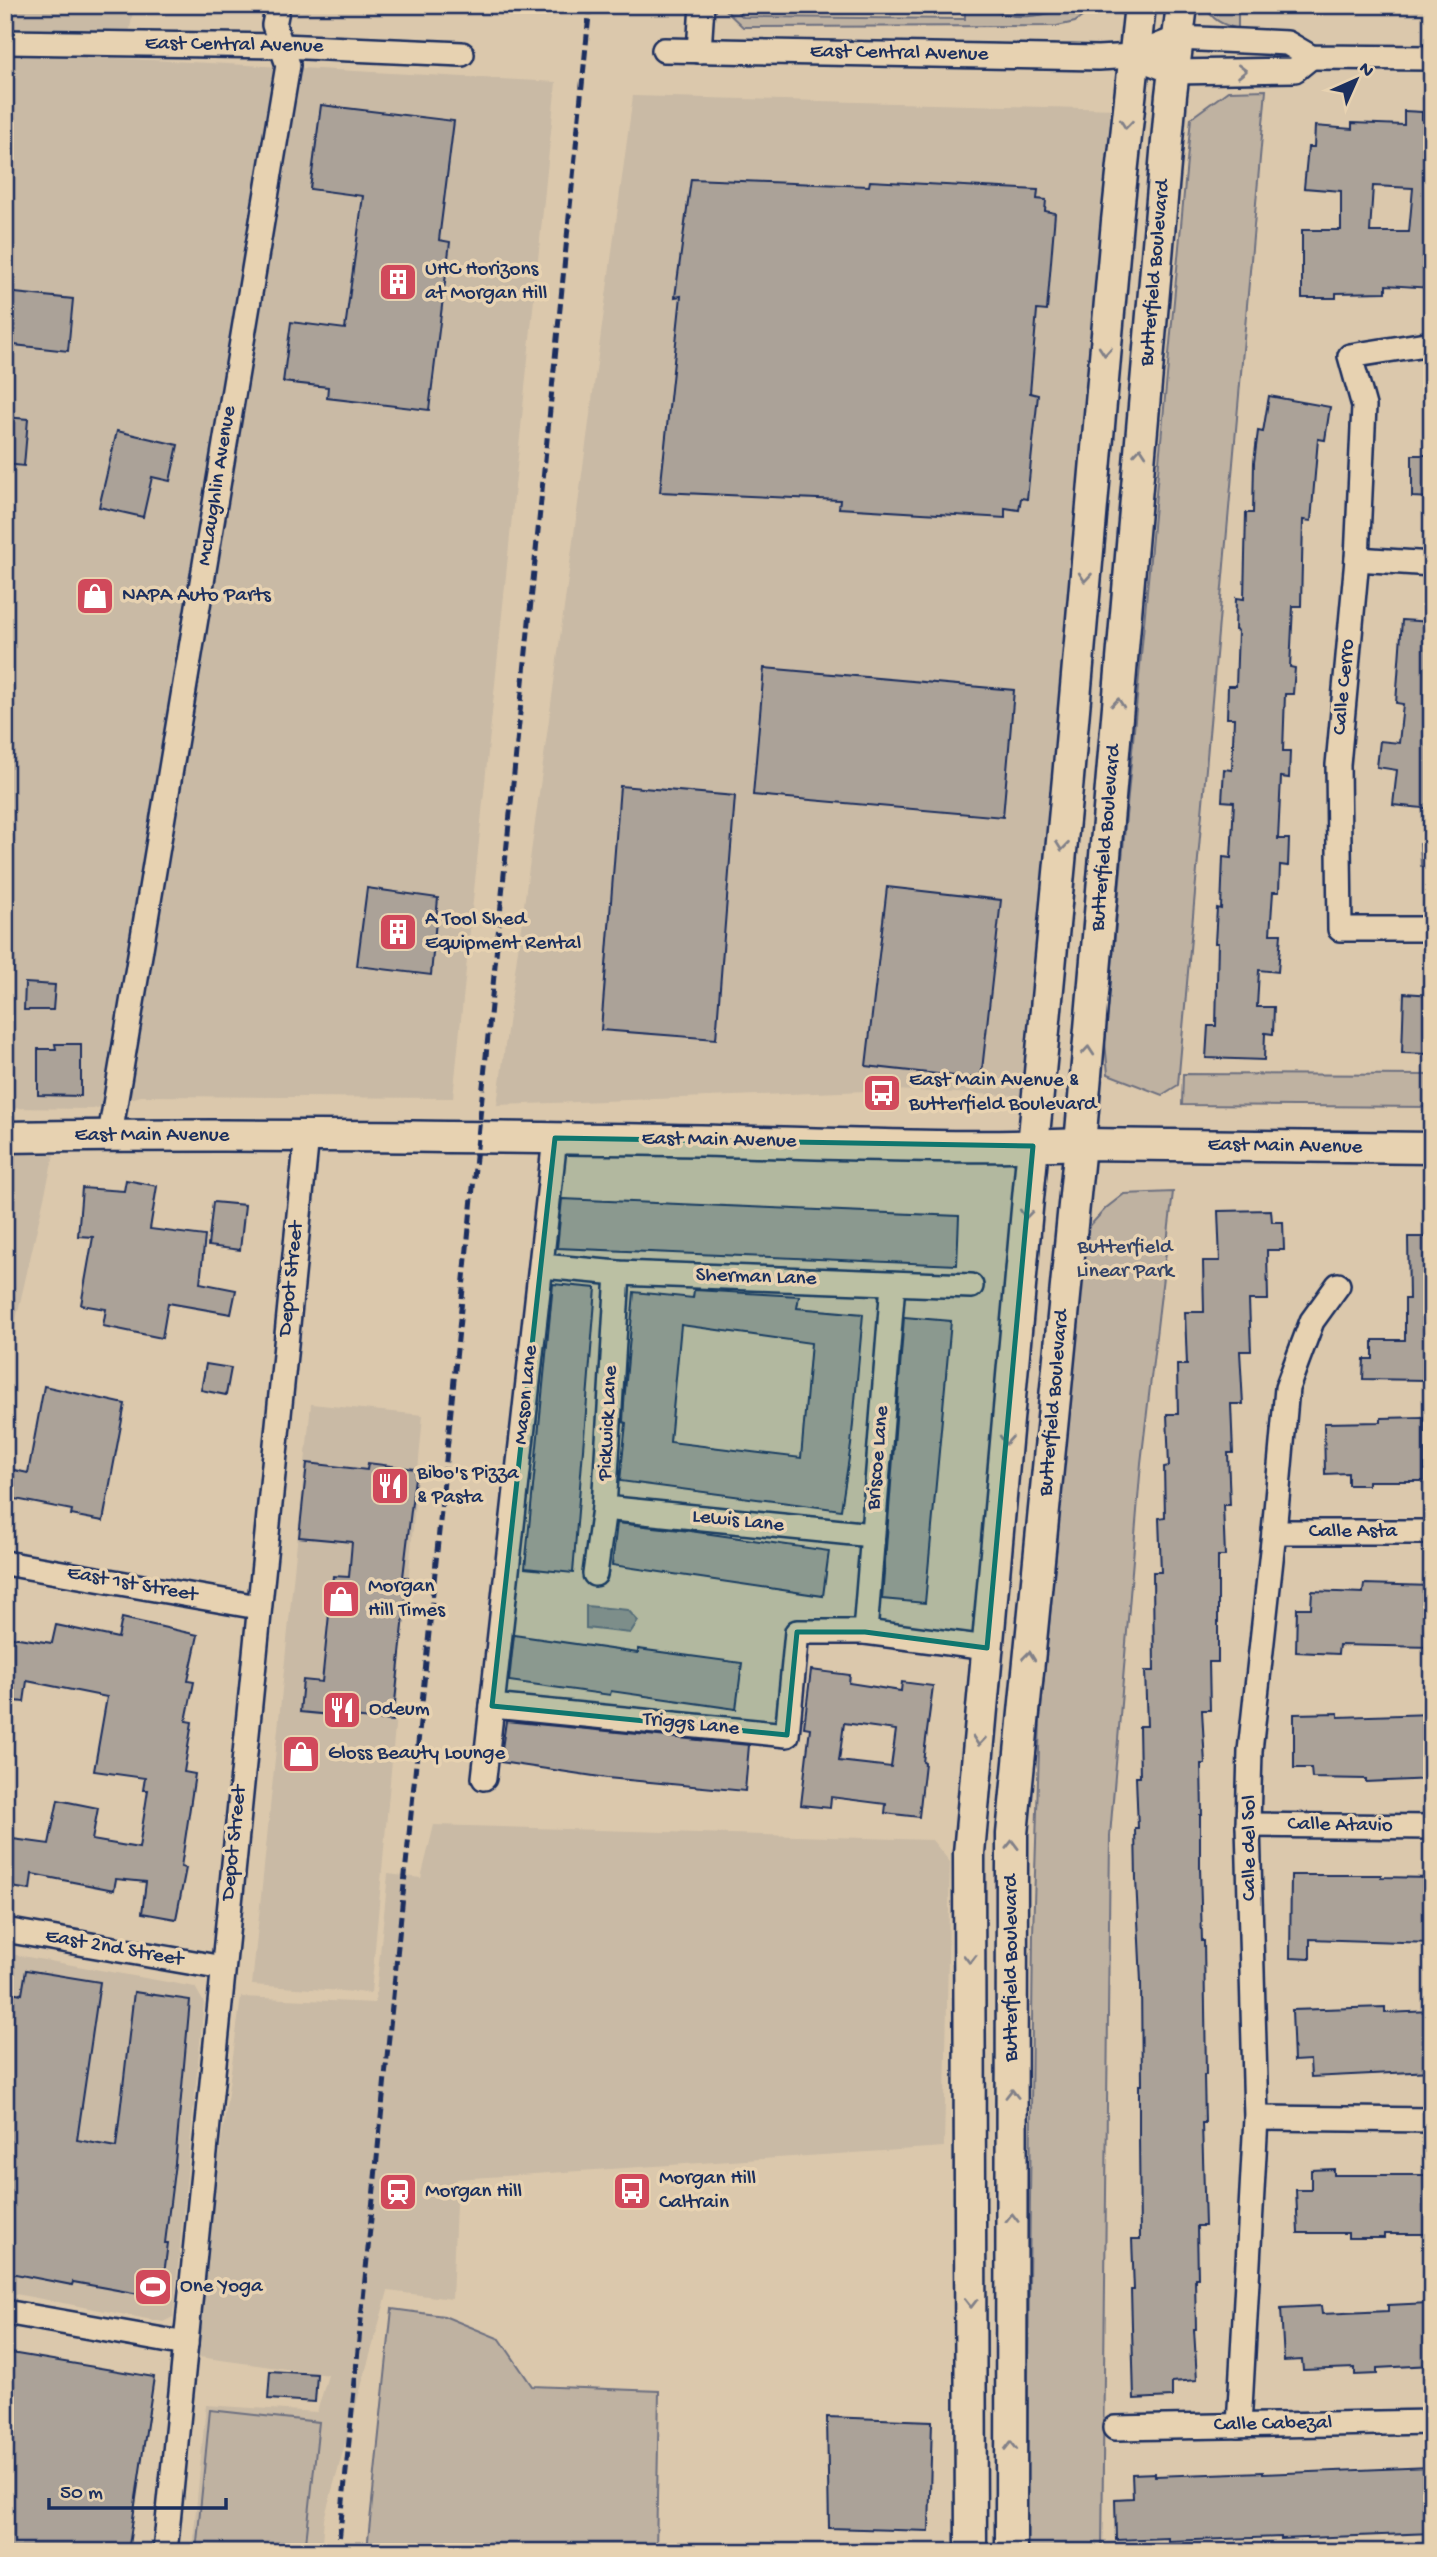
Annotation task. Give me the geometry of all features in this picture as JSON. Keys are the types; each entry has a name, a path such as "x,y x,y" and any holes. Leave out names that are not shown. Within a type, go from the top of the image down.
{"main road":[{"name":"Butterfield Boulevard","path":"971,2552 969,1853 1133,56 1140,5"},
{"name":"Butterfield Boulevard","path":"1011,2552 1013,1834 1080,1144 1182,5"},
{"name":"East Main Avenue","path":"5,1137 307,1135 1033,1146 1080,1144 1432,1148"}],"street":[{"name":"McLaughlin Avenue","path":"110,1135 288,65 274,26 278,5"},
{"path":"699,51 702,5"},
{"name":"East Central Avenue","path":"664,50 1095,58 1133,56 1178,38 1287,43 1311,57 1432,58"},
{"name":"East Central Avenue","path":"5,42 282,46 462,54"},
{"name":"East Central Avenue","path":"1133,56 1174,72 1295,70 1311,57"},
{"name":"Calle Cerro","path":"1432,342 1350,356 1364,406 1357,559 1338,765 1340,929 1432,929"},
{"path":"1357,559 1432,564"},
{"name":"Depot Street","path":"165,2552 307,1135"},
{"name":"Mason Lane","path":"484,1778 555,1138"},
{"name":"Sherman Lane","path":"542,1266 618,1273 971,1286"},
{"name":"Pickwick Lane","path":"595,1574 604,1508 618,1273"},
{"name":"Briscoe Lane","path":"864,1632 893,1284"},
{"name":"Calle del Sol","path":"1238,2426 1256,2118 1248,1825 1250,1751 1287,1388 1312,1321 1338,1285"},
{"name":"Lewis Lane","path":"604,1508 872,1535"},
{"name":"Calle Asta","path":"1274,1532 1432,1532"},
{"name":"East 1st Street","path":"5,1563 258,1607"},
{"name":"Triggs Lane","path":"492,1706 787,1735 797,1632 864,1632"},
{"path":"864,1632 987,1648"},
{"name":"Calle Atavio","path":"1248,1825 1432,1827"},
{"name":"East 2nd Street","path":"5,1930 223,1968"},
{"path":"1256,2118 1432,2120"},
{"path":"5,2312 186,2344"},
{"name":"Calle Cabezal","path":"1115,2428 1432,2422"}],"highlighted area":[{"path":"555,1138 1033,1146 987,1648 865,1632 797,1632 787,1735 492,1706"}],"shaded area":[{"path":"5,5 134,5 129,35 5,34"},
{"path":"983,5 1073,5 1051,13 1016,16 993,11"},
{"path":"5,52 556,82 453,1098 141,1096 93,1109 5,1108"},
{"path":"633,96 1118,109 1020,1096 894,1090 497,1105"},
{"path":"1420,844 1432,844 1432,866 1421,866"},
{"path":"5,1150 55,1150 5,1368"},
{"path":"311,1404 423,1415 371,1993 252,1985"},
{"path":"586,1606 628,1610 638,1621 630,1633 586,1628"},
{"path":"434,1825 932,1840 950,1862 944,2147 457,2179 452,2299 388,2291 324,2519 321,2552 192,2552 206,2405 317,2412 328,2375 192,2356 241,1997 375,2003 388,1874 421,1878"},
{"path":"5,1953 195,1987 204,2003 173,2317 163,2322 5,2292"}],"green space":[{"path":"725,5 738,5 738,12 743,17 965,19 965,5 1098,5 1075,22 1057,26 743,27 725,10"},
{"path":"1206,5 1238,5 1238,29 1214,18"},
{"path":"1266,90 1178,1085 1162,1095 1108,1074 1105,1042 1191,118 1228,91"},
{"path":"1183,1074 1432,1075 1432,1107 1182,1105"},
{"name":"Butterfield Linear Park","path":"1173,1192 1141,1463 1110,1836 1102,2552 1026,2552 1033,1934 1040,1719 1087,1229 1106,1208 1124,1194"},
{"path":"392,2309 444,2316 500,2339 532,2386 659,2391 656,2552 367,2550"},
{"path":"210,2410 319,2422 305,2552 196,2552"}],"building":[{"name":"UHC Horizons at Morgan Hill","path":"321,105 454,121 439,240 450,242 429,410 327,398 328,387 283,382 291,322 345,329 363,196 310,189"},
{"path":"1404,111 1422,112 1422,119 1432,120 1432,288 1386,285 1386,292 1336,293 1336,298 1302,298 1302,230 1341,230 1341,191 1304,188 1308,147 1314,147 1315,126 1352,129 1352,123 1404,125","holes":["1373,186 1413,188 1409,232 1370,232"]},
{"path":"691,179 869,186 870,181 1038,190 1037,199 1046,200 1045,211 1055,213 1047,311 1037,310 1030,393 1038,395 1027,499 1021,498 1019,510 1005,508 1005,518 839,508 840,500 660,492 681,296 675,297"},
{"path":"5,292 73,299 68,351 5,344"},
{"path":"1269,396 1330,407 1325,440 1318,439 1311,521 1303,520 1301,606 1293,606 1290,667 1295,668 1293,694 1285,694 1283,751 1290,751 1289,778 1281,777 1278,839 1289,839 1288,866 1280,865 1279,892 1273,892 1270,934 1281,934 1278,972 1259,970 1257,1007 1274,1007 1273,1034 1265,1033 1264,1060 1206,1058 1208,1026 1216,1026 1218,943 1215,943 1217,908 1221,909 1223,857 1231,858 1234,802 1222,801 1224,769 1232,770 1234,718 1227,718 1228,686 1236,686 1236,598 1244,599 1246,513 1253,513 1254,462 1258,431 1263,432"},
{"path":"5,417 28,419 24,466 5,464"},
{"path":"117,431 178,445 170,481 152,477 143,517 99,507"},
{"path":"1412,455 1432,455 1432,498 1412,497"},
{"path":"1402,620 1432,622 1432,809 1393,805 1397,770 1377,767 1380,741 1399,743 1403,704 1396,703"},
{"path":"764,668 1014,690 1003,817 753,795"},
{"path":"620,786 735,796 716,1039 601,1030"},
{"path":"887,887 1001,900 981,1079 866,1066"},
{"name":"A Tool Shed Equipment Rental","path":"367,888 438,898 431,975 357,966"},
{"path":"25,983 55,985 53,1010 24,1010"},
{"path":"1404,993 1432,995 1430,1054 1402,1053"},
{"path":"55,1044 81,1044 81,1096 38,1095 38,1049 56,1049"},
{"path":"126,1180 157,1186 150,1229 205,1236 200,1283 236,1290 231,1314 168,1303 162,1338 103,1326 106,1309 81,1305 93,1237 78,1236 82,1188 124,1191"},
{"path":"562,1199 959,1216 957,1265 557,1248"},
{"path":"213,1202 245,1205 240,1250 208,1246"},
{"path":"1271,1210 1272,1222 1283,1222 1284,1250 1267,1250 1268,1300 1249,1300 1251,1351 1240,1351 1243,1404 1231,1404 1233,1453 1228,1453 1230,1505 1223,1505 1225,1556 1218,1556 1218,1662 1209,1662 1210,1710 1202,1710 1205,1764 1201,1764 1200,1867 1206,2075 1205,2123 1202,2123 1205,2226 1197,2226 1198,2278 1195,2278 1194,2329 1197,2380 1172,2382 1172,2397 1134,2399 1132,2239 1140,2239 1139,2085 1142,2085 1136,1777 1140,1777 1139,1726 1147,1726 1145,1671 1154,1671 1153,1572 1161,1572 1159,1518 1165,1517 1164,1467 1169,1466 1167,1414 1178,1414 1177,1365 1187,1365 1185,1312 1204,1312 1203,1261 1220,1261 1218,1211"},
{"path":"1408,1237 1432,1237 1432,1325 1426,1325 1426,1380 1363,1379 1364,1359 1373,1359 1373,1340 1405,1340 1405,1299 1409,1299"},
{"path":"553,1284 596,1288 573,1573 525,1568"},
{"path":"694,1290 799,1296 797,1308 863,1314 851,1445 841,1510 620,1481 634,1292 693,1298","holes":["681,1325 811,1343 801,1458 670,1442"]},
{"path":"904,1317 951,1321 925,1603 882,1599"},
{"path":"206,1364 231,1368 226,1395 201,1390"},
{"path":"44,1386 125,1404 103,1521 71,1515 72,1510 5,1497 5,1468 28,1473"},
{"path":"1424,1417 1424,1481 1368,1481 1368,1485 1348,1485 1348,1473 1325,1474 1324,1423 1381,1422 1381,1418"},
{"path":"307,1463 367,1470 368,1463 416,1469 403,1577 408,1577 393,1721 300,1712 303,1680 322,1682 333,1576 349,1577 352,1542 299,1537"},
{"path":"617,1523 829,1551 823,1596 612,1565"},
{"path":"1364,1584 1432,1586 1432,1647 1339,1645 1338,1654 1296,1652 1297,1608 1311,1608 1312,1591 1363,1593"},
{"path":"122,1618 198,1635 188,1681 194,1682 186,1721 192,1722 184,1772 195,1774 181,1867 186,1868 176,1919 142,1913 146,1882 116,1879 114,1890 32,1874 30,1890 5,1886 5,1838 49,1844 58,1800 98,1808 92,1840 139,1848 148,1790 143,1790 145,1778 94,1771 107,1697 27,1681 24,1702 5,1700 5,1636 52,1643 56,1625 118,1638"},
{"path":"514,1635 638,1653 638,1649 742,1663 736,1709 611,1691 610,1695 509,1681"},
{"path":"811,1670 850,1675 849,1683 901,1691 902,1682 933,1686 919,1817 885,1813 886,1804 831,1797 830,1808 801,1805 810,1728 804,1727","holes":["844,1723 896,1730 891,1767 839,1761"]},
{"path":"1338,1713 1338,1717 1432,1714 1432,1779 1366,1782 1366,1779 1312,1778 1311,1768 1294,1768 1294,1714"},
{"path":"506,1721 749,1745 745,1791 607,1778 500,1762"},
{"path":"293,1738 313,1740 310,1769 290,1767"},
{"path":"1291,1875 1432,1878 1431,1943 1310,1939 1310,1959 1290,1958"},
{"path":"26,1970 100,1982 77,2140 116,2147 134,1992 190,2000 161,2298 5,2272 5,1991 22,1994"},
{"path":"1385,2007 1385,2013 1432,2011 1432,2071 1311,2077 1310,2060 1294,2061 1292,2010"},
{"path":"1334,2169 1334,2175 1432,2175 1432,2234 1384,2234 1384,2238 1348,2238 1348,2233 1298,2233 1296,2190 1311,2190 1311,2170"},
{"path":"1429,2303 1432,2365 1377,2368 1377,2374 1355,2375 1355,2368 1303,2370 1302,2360 1284,2361 1281,2308 1321,2306 1322,2314 1388,2311 1388,2305"},
{"path":"5,2352 154,2377 128,2552 5,2552"},
{"path":"270,2371 317,2374 315,2402 268,2399"},
{"path":"827,2417 932,2421 929,2531 829,2528"},
{"path":"1430,2467 1432,2533 1281,2539 1116,2540 1115,2499 1133,2498 1132,2474 1263,2474"}],"railway":[{"path":"338,2552 590,5"}],"place":[{"name":"UHC Horizons at Morgan Hill","path":"398,282"},
{"name":"NAPA Auto Parts","path":"95,596"},
{"name":"A Tool Shed Equipment Rental","path":"398,932"},
{"name":"East Main Avenue & Butterfield Boulevard","path":"882,1093"},
{"name":"Bibo's Pizza & Pasta","path":"390,1486"},
{"name":"Morgan Hill Times","path":"341,1599"},
{"name":"Odeum","path":"342,1710"},
{"name":"Gloss Beauty Lounge","path":"301,1754"},
{"name":"Morgan Hill Caltrain","path":"632,2191"},
{"name":"Morgan Hill","path":"398,2192"},
{"name":"One Yoga","path":"153,2287"}]}
